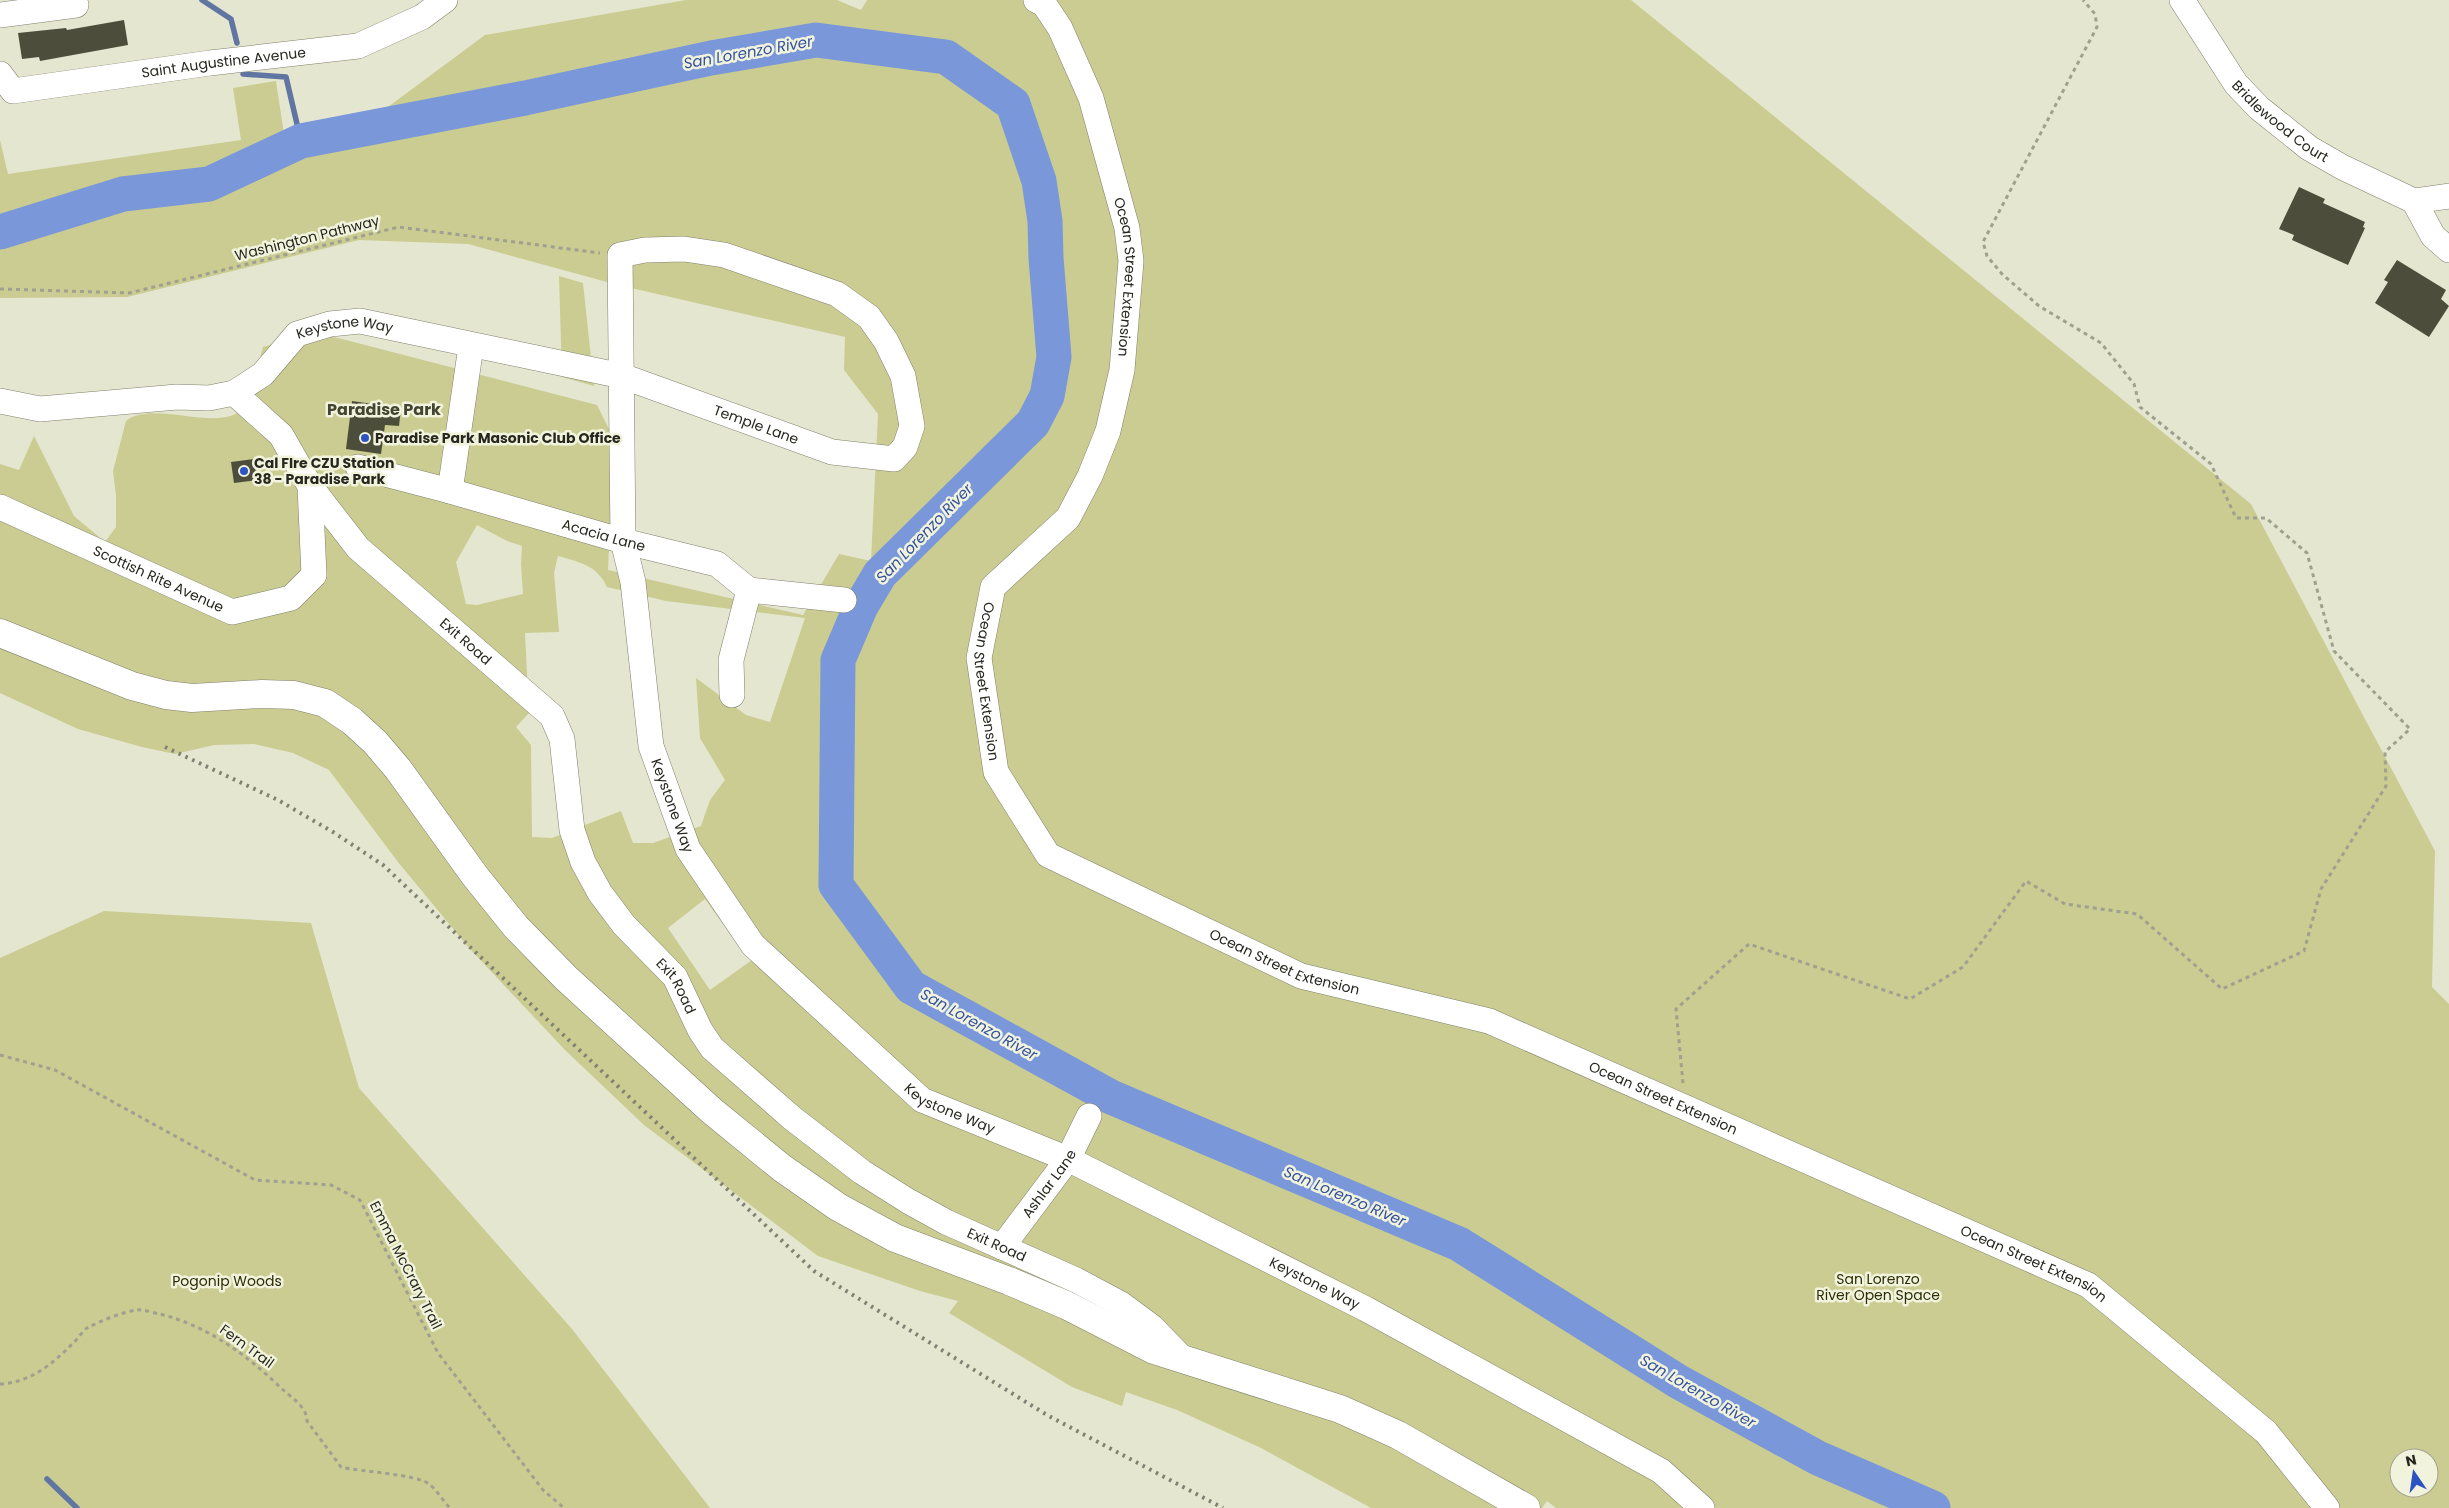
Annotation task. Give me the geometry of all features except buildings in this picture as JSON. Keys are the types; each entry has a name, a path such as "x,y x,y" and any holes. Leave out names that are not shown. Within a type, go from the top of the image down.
{"main road":[{"path":"0,633 132,686 166,696 192,698 270,694 294,695 325,703 352,721 375,742 398,769 498,905 516,927 566,978 712,1111 782,1168 838,1207 895,1238 1009,1281 1066,1305 1154,1350 1340,1408 1398,1435 1526,1508"}],"street":[{"name":"Saint Augustine Avenue","path":"0,74 13,91 210,63 358,46 422,17 445,0"},
{"name":"Ocean Street Extension","path":"1036,0 1044,4 1060,28 1091,98 1126,228 1131,262 1122,370 1108,431 1090,476 1068,518 993,587 980,658 996,772 1048,855 1301,976 1489,1022 2088,1285 2266,1432 2327,1508"},
{"name":"Bridlewood Court","path":"2182,0 2236,84 2259,108 2309,148 2342,167 2437,192 2433,236 2449,250"},
{"path":"0,15 76,5"},
{"name":"Temple Lane","path":"620,256 646,250 684,249 724,255 837,294 870,318 886,341 902,376 912,426 906,447 894,458 832,452 622,376"},
{"name":"Keystone Way","path":"620,256 624,541 633,582 651,746 688,849 753,945 922,1100 1068,1159 1375,1314 1661,1471 1702,1508"},
{"name":"Keystone Way","path":"0,401 40,409 177,397 209,398 234,393 263,374 297,334 330,324 360,321 471,346 622,376"},
{"path":"450,491 471,346"},
{"name":"Scottish Rite Avenue","path":"0,507 232,612 291,598 314,575 310,486 281,435 234,393"},
{"name":"Acacia Lane","path":"358,467 450,491 624,541 717,564 749,590"},
{"name":"Exit Road","path":"310,486 358,548 552,716 562,739 572,830 583,862 600,893 624,925 675,977 700,1030 712,1048 786,1112 862,1172 908,1201 1002,1247 1076,1280 1121,1304 1152,1327 1184,1359"},
{"path":"732,695 731,660 749,590 844,600"},
{"name":"Ashlar Lane","path":"1002,1247 1068,1159 1089,1116"}],"path":[{"path":"1685,1107 1676,1010 1749,944 1910,999 1963,968 2026,881 2066,904 2138,914 2222,988 2304,951 2322,889 2386,786 2385,752 2410,729 2334,651 2307,553 2266,518 2236,518 2211,464 2140,407 2134,384 2102,343 2039,306 2002,274 1987,256 1983,242 2097,27 2095,14 2083,0"},
{"name":"Washington Pathway","path":"0,289 129,293 399,227 620,256"},
{"name":"Emma McCrary Trail","path":"0,1055 55,1070 255,1180 331,1185 360,1200 438,1353 543,1490 564,1508"},
{"name":"Fern Trail","path":"0,1384 28,1379 74,1342 86,1329 103,1321 138,1310 180,1320 206,1330 242,1354 271,1377 297,1401 307,1416 307,1421 340,1467 395,1476 416,1477 430,1484 450,1508"}],"green space":[{"name":"San Lorenzo River Open Space","path":"686,0 837,0 861,10 867,0 1631,0 2251,504 2435,851 2432,987 2449,1004 2449,1508 1556,1508 1547,1501 1542,1508 1371,1508 1259,1447 1177,1410 1126,1392 1122,1406 1072,1387 949,1313 958,1301 920,1291 818,1256 644,1125 565,1050 469,948 398,862 329,770 293,753 254,744 214,745 175,754 142,747 78,729 0,693 0,464 19,470 34,436 74,516 105,542 116,527 116,496 113,471 126,421 138,415 153,413 206,418 222,418 235,414 244,406 247,400 263,347 311,333 342,339 597,405 614,439 608,570 803,615 839,554 871,561 878,414 844,370 845,337 618,285 468,244 359,240 127,297 0,298 0,140 8,174 241,140 233,88 276,81 284,134 369,121 485,35","holes":["477,525 507,541 522,546 523,594 477,605 466,604 456,562","558,556 593,569 607,587 666,601 805,618 770,722 746,715 696,678 700,738 725,780 710,800 701,826 653,843 633,843 621,811 552,838 532,837 531,745 516,727 529,713 525,633 559,632 554,573","705,899 741,949 752,960 710,990 668,928"]},
{"path":"559,276 583,283 594,386 562,377"},
{"name":"Pogonip Woods","path":"104,911 311,923 359,1088 572,1329 710,1508 0,1508 0,958"}],"waterway":[{"path":"202,0 231,19 237,43"},
{"name":"San Lorenzo River","path":"0,232 123,194 209,184 301,141 525,98 711,58 816,40 946,57 1013,104 1039,181 1045,221 1054,357 1047,396 1033,423 880,574 861,606 838,660 836,885 911,987 1111,1097 1459,1244 1679,1382 1818,1458 1933,1508"},
{"path":"243,74 286,77 301,141"},
{"path":"47,1479 77,1508"}],"railway":[{"path":"165,747 278,800 333,832 383,865 814,1271 1047,1415 1223,1508"}],"place":[{"name":"Paradise Park Masonic Club Office","path":"365,438"},
{"name":"Cal FIre CZU Station 38 - Paradise Park","path":"244,471"}],"district":[{"name":"Paradise Park","path":"384,409"}]}
